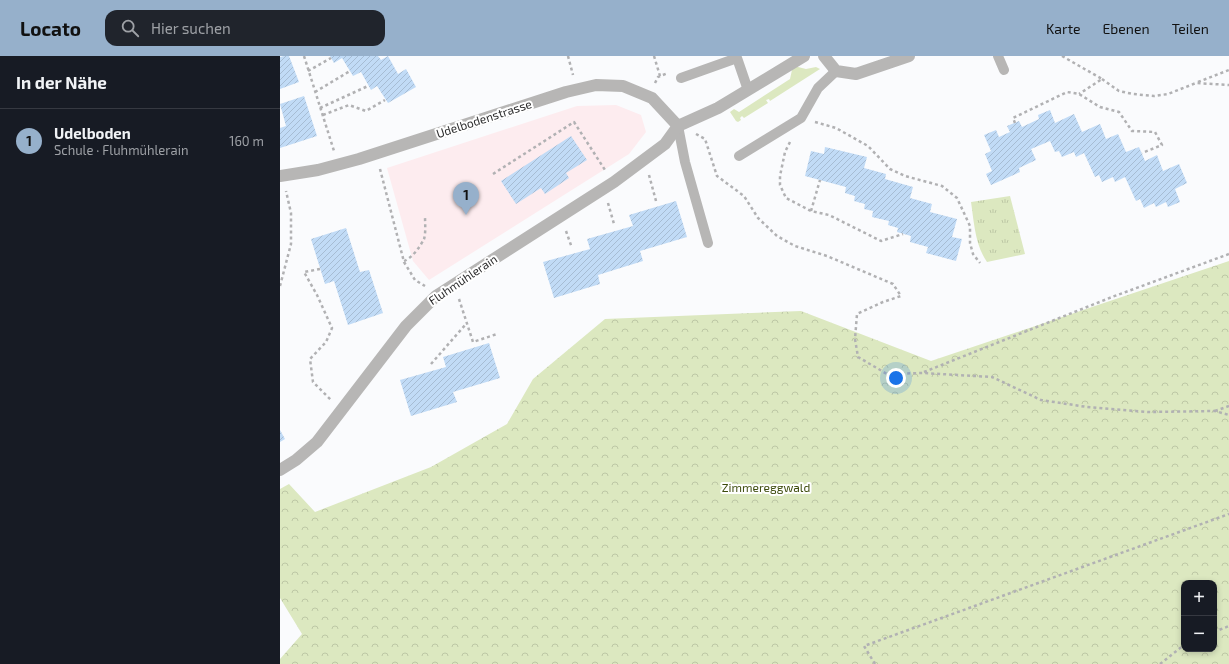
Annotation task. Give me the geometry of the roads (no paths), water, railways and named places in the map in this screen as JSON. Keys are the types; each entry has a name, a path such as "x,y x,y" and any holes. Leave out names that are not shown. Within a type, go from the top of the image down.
{"street":[{"path":"678,126 718,108 804,56"},
{"path":"824,56 836,71 856,74 909,56"},
{"name":"Udelbodenstrasse","path":"280,176 318,170 359,159 566,92 596,85 623,86 652,98 678,126"},
{"name":"Fluhmühlerain","path":"280,470 296,460 316,442 406,326 436,296 614,182 665,144 678,126"}],"lane":[{"path":"998,56 1004,70"},
{"path":"681,78 737,58 748,90"},
{"path":"739,156 801,118 818,88 836,71"},
{"path":"678,126 685,162 708,243"}],"place":[{"name":"Udelboden","path":"466,215"}],"park label":[{"name":"Zimmereggwald","path":"766,488"}]}
